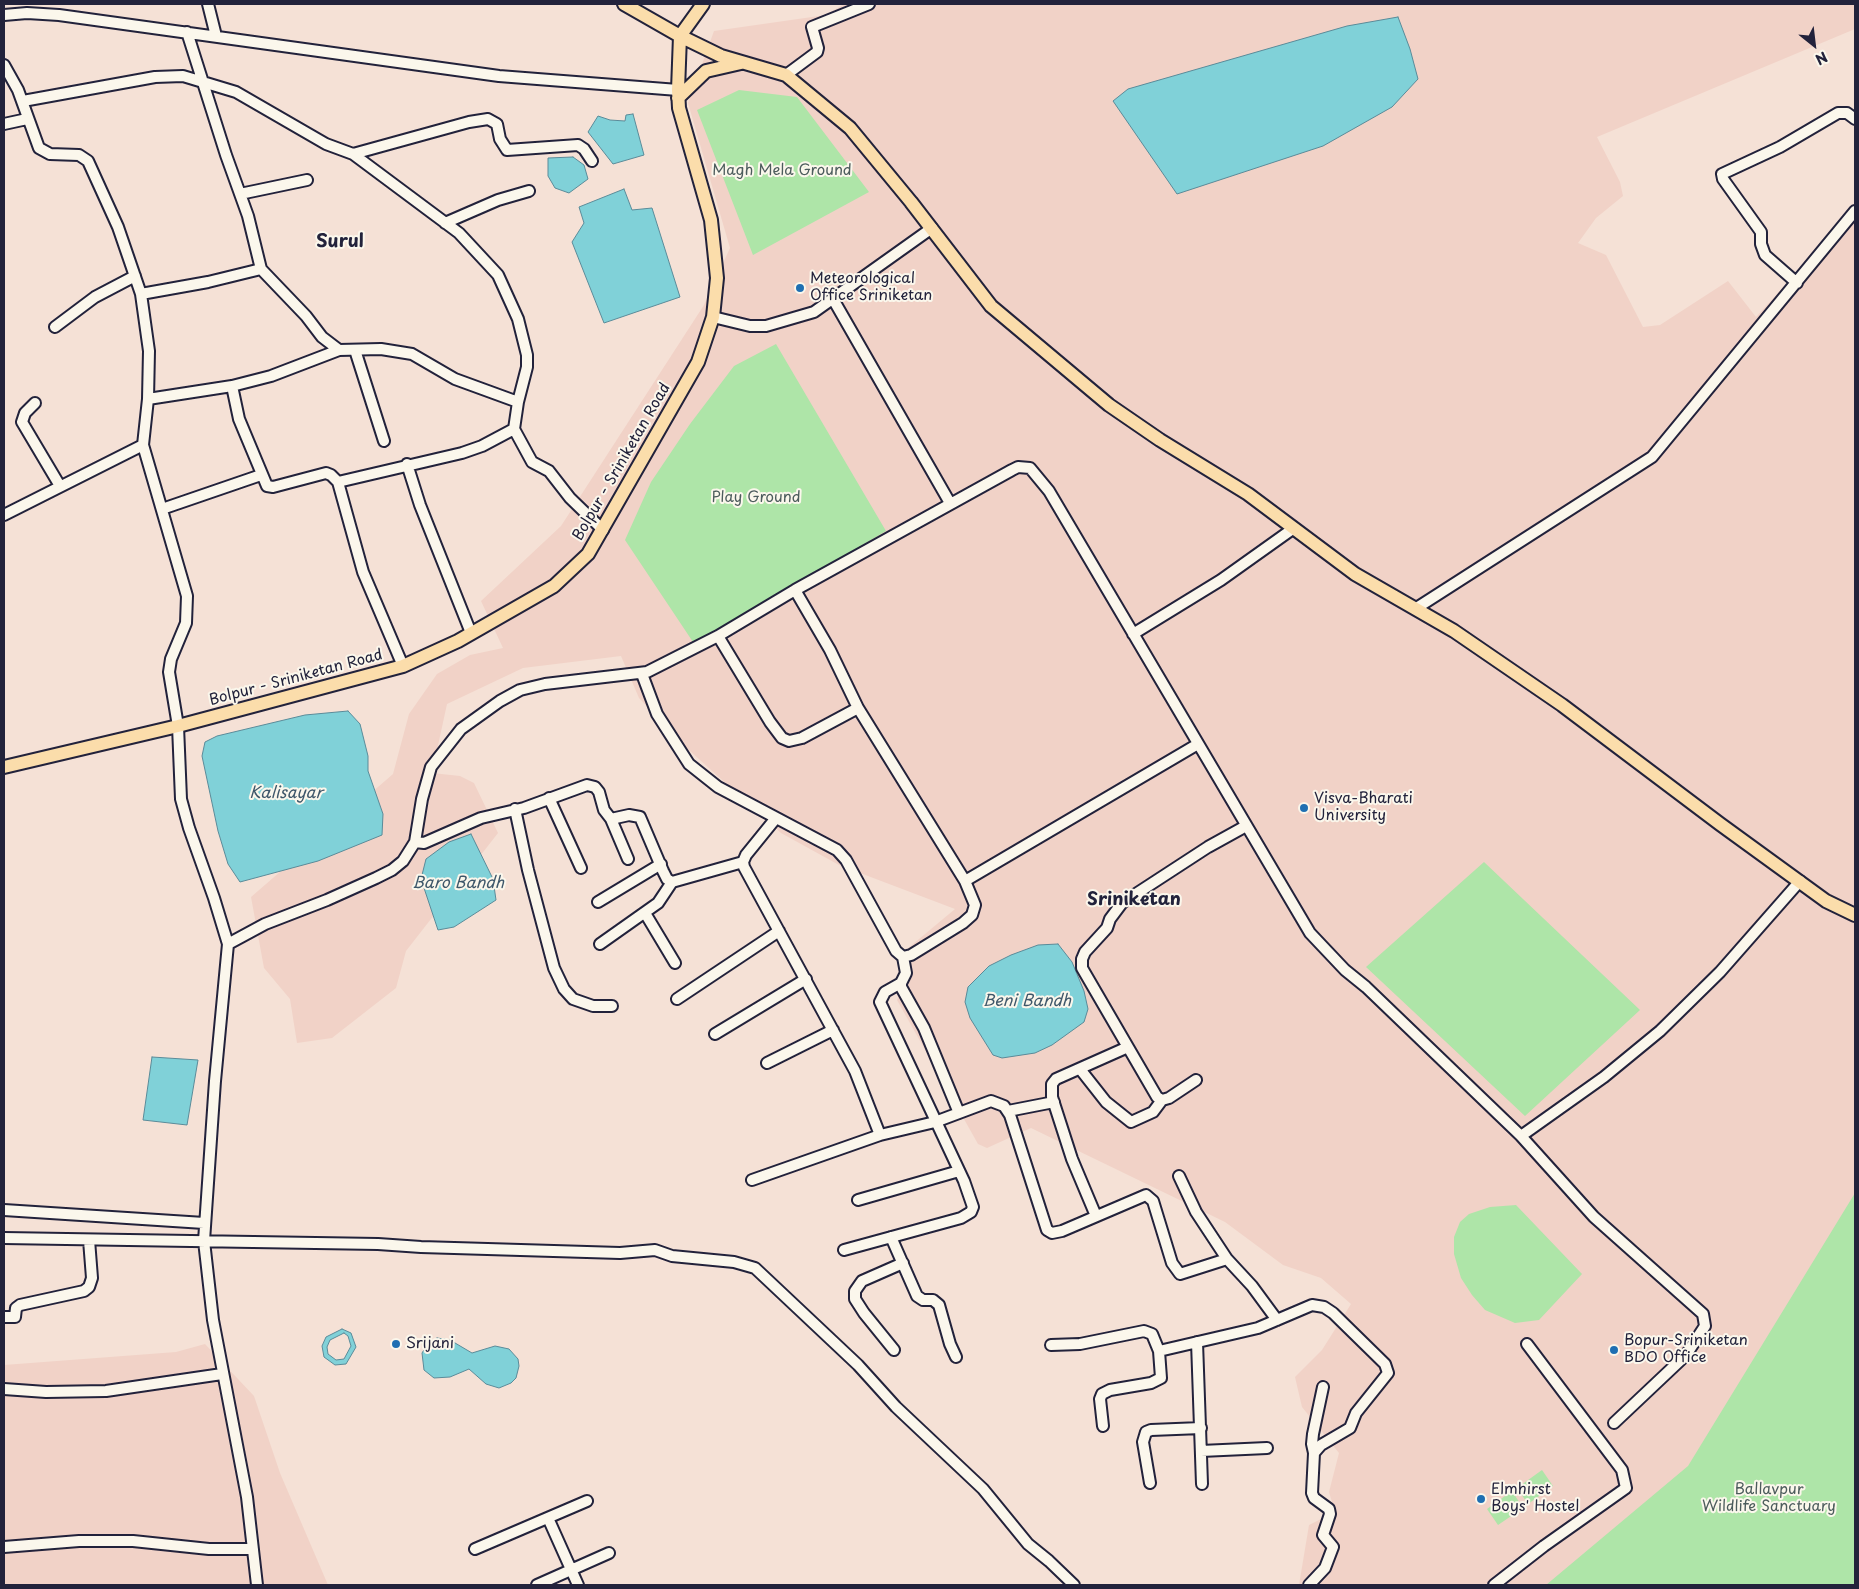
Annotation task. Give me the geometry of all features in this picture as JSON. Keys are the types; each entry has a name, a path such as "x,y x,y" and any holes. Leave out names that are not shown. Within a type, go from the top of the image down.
{"main road":[{"path":"624,4 680,36 721,56 786,75 850,128 932,228 991,306 1109,405 1160,440 1248,494 1355,574 1454,631 1562,705 1826,901 1855,914"},
{"path":"680,36 703,4"},
{"name":"Bolpur - Sriniketan Road","path":"4,767 178,726 403,666 471,633 554,586 588,554 698,362 712,316 717,278 711,220 678,94 680,36"},
{"path":"678,94 706,71 742,62"}],"street":[{"path":"56,4 58,15"},
{"path":"208,4 216,36"},
{"path":"786,75 817,52 818,48 812,27 868,4"},
{"path":"4,15 27,13 58,15 499,76 678,94"},
{"path":"187,32 201,80 248,216 262,269 306,316 322,337 339,350"},
{"path":"4,65 23,101 27,119 42,152 80,155 88,161 110,207 141,294 149,351 148,399 143,445 187,596 186,623 171,659 169,672 178,726 182,799 185,817 228,944 204,1241 222,1374 247,1497 257,1585"},
{"path":"23,101 167,76 183,76 236,92 326,144 353,154 458,233 498,275 515,311 526,344 527,361 514,429 532,462 549,471 570,498 603,530"},
{"path":"1797,284 1765,255 1761,244 1761,232 1723,179 1722,174 1780,147 1838,113 1847,113 1855,120"},
{"path":"4,124 27,119"},
{"path":"353,154 468,122 488,119 497,124 503,146 507,150 578,145 584,149 592,161"},
{"path":"240,194 307,180"},
{"path":"445,223 498,200 529,191"},
{"path":"1415,609 1652,457 1797,284 1855,211"},
{"path":"712,316 750,326 766,326 814,312 932,228"},
{"path":"141,294 208,282 262,269"},
{"path":"54,327 102,293 135,276"},
{"path":"833,299 950,503"},
{"path":"148,399 232,386 271,376 339,350 381,349 412,354 454,379 518,402"},
{"path":"354,350 384,441"},
{"path":"232,386 239,419 266,486 270,487 326,473 338,482 363,572 403,666"},
{"path":"35,403 25,413 22,422 60,486"},
{"path":"338,482 408,464 462,453 482,446 514,429"},
{"path":"4,515 143,445"},
{"path":"408,464 420,505 471,633"},
{"path":"228,944 265,924 328,900 392,870 403,861 415,842 422,799 431,767 461,729 477,716 520,690 545,684 642,674 718,636 795,590 1012,470 1018,467 1032,470 1049,491 1310,933 1345,970 1366,987 1521,1136 1594,1217 1703,1314 1705,1326 1686,1355 1614,1423"},
{"path":"162,509 261,474"},
{"path":"1133,634 1221,580 1294,528"},
{"path":"795,590 830,650 858,708 965,881 974,905 972,915 963,923 911,955 903,957"},
{"path":"718,636 770,722 782,738 789,741 802,738 858,708"},
{"path":"642,674 656,714 689,764 718,787 837,850 846,860 896,951 903,957 906,973 900,984 885,992 880,1002 973,1201 971,1212 961,1218 844,1250"},
{"path":"965,881 1198,744"},
{"path":"415,842 424,843 481,818 515,810 574,788 586,786 595,787 599,792 604,810 611,819 628,859"},
{"path":"549,798 581,868"},
{"path":"515,810 528,870 554,968 564,989 573,999 593,1006 612,1006"},
{"path":"611,819 629,815 640,817 667,879 672,882"},
{"path":"600,944 662,899 672,882 743,862 776,818"},
{"path":"1162,1100 1152,1091 1082,968 1082,959 1085,952 1107,928 1110,919 1122,904 1208,847 1246,826"},
{"path":"743,862 855,1071 880,1135"},
{"path":"598,902 661,864"},
{"path":"1521,1136 1621,1064 1660,1031 1720,972 1800,882"},
{"path":"645,913 675,964"},
{"path":"676,999 779,931"},
{"path":"715,1034 806,979"},
{"path":"900,984 924,1028 959,1113"},
{"path":"767,1063 833,1030"},
{"path":"1096,1216 1072,1159 1054,1102 1052,1084 1056,1079 1128,1047"},
{"path":"1080,1069 1106,1102 1131,1122 1153,1112 1162,1100 1196,1080"},
{"path":"752,1180 880,1135 935,1122 991,1101 1000,1103 1008,1111 1047,1230 1052,1233 1062,1231 1146,1195 1153,1201 1172,1263 1180,1274 1227,1259"},
{"path":"1008,1111 1054,1102"},
{"path":"858,1200 959,1171"},
{"path":"1180,1176 1196,1212 1227,1259 1252,1286 1276,1320"},
{"path":"4,1210 204,1223"},
{"path":"891,1237 919,1298 933,1300 939,1305 950,1344 956,1357"},
{"path":"4,1238 89,1240 130,1238 378,1244 559,1252 620,1253 655,1250 672,1256 734,1262 755,1268 845,1352 896,1407 983,1488 1021,1537 1074,1585"},
{"path":"4,1318 15,1317 16,1308 20,1305 84,1291 90,1287 92,1278 89,1240"},
{"path":"894,1350 864,1313 855,1299 855,1291 862,1281 902,1263"},
{"path":"1159,1351 1258,1328 1305,1307 1324,1307 1367,1345 1388,1368 1383,1380 1356,1413 1350,1428 1321,1445 1314,1453"},
{"path":"1051,1345 1080,1344 1144,1331 1152,1334 1159,1351 1162,1375 1158,1380 1110,1390 1102,1394 1100,1398 1103,1426"},
{"path":"1197,1342 1202,1484"},
{"path":"1494,1585 1544,1546 1626,1488 1622,1470 1527,1344"},
{"path":"4,1389 46,1392 106,1390 222,1374"},
{"path":"1309,1585 1325,1568 1333,1547 1323,1535 1330,1514 1329,1509 1314,1498 1312,1493 1314,1453 1312,1439 1323,1387"},
{"path":"1150,1483 1143,1442 1146,1432 1152,1430 1201,1428"},
{"path":"1202,1451 1267,1448"},
{"path":"474,1549 587,1501"},
{"path":"548,1518 578,1585"},
{"path":"4,1547 79,1541 133,1541 209,1549 253,1549"},
{"path":"536,1585 609,1553"}],"shaded area":[{"name":"Visva-Bharati University","path":"844,4 1855,4 1855,29 1597,137 1620,182 1623,196 1596,218 1578,243 1606,255 1643,327 1660,325 1728,281 1756,317 1855,209 1855,1585 1299,1585 1309,1525 1335,1512 1329,1492 1339,1453 1302,1407 1295,1377 1322,1350 1351,1304 1321,1278 1283,1265 1225,1222 1031,1128 987,1148 978,1144 897,1000 911,970 907,949 955,909 839,865 781,833 680,742 639,698 621,656 523,668 447,704 432,773 460,776 474,783 498,833 406,951 396,988 332,1038 297,1043 290,999 264,968 251,897 393,774 409,714 437,674 470,655 503,648 481,601 561,526 704,305 730,248 688,103 714,31 826,15"},
{"path":"205,1344 254,1396 280,1473 328,1585 4,1585 4,1365 176,1352"}],"green space":[{"name":"Magh Mela Ground","path":"739,90 797,97 869,192 753,255 697,110"},
{"name":"Play Ground","path":"776,344 886,531 695,645 625,540 651,482 690,424 734,366"},
{"path":"1484,862 1640,1010 1525,1116 1366,967"},
{"name":"Ballavpur Wildlife Sanctuary","path":"1855,1193 1855,1585 1546,1585 1688,1466"},
{"path":"1516,1205 1582,1274 1539,1320 1515,1323 1485,1310 1472,1295 1461,1278 1454,1254 1454,1237 1460,1222 1469,1214 1490,1207"},
{"path":"1542,1470 1553,1486 1528,1504 1517,1488"},
{"path":"1512,1491 1523,1508 1498,1525 1487,1509"}],"water":[{"path":"1398,17 1410,49 1418,79 1392,107 1323,146 1177,194 1113,101 1128,89 1347,26"},
{"path":"633,114 644,155 613,164 588,132 598,116 610,120 625,121 626,115"},
{"path":"573,157 584,165 588,179 569,193 555,188 548,176 548,158"},
{"path":"624,189 632,210 652,208 680,297 604,323 572,242 584,223 579,207"},
{"name":"Kalisayar","path":"348,711 360,724 368,756 368,771 383,814 382,835 318,861 240,882 228,864 218,831 202,756 205,742 217,736 305,715"},
{"name":"Baro Bandh","path":"471,834 493,879 496,900 454,927 438,930 421,879 426,859 449,842"},
{"name":"Beni Bandh","path":"1058,944 1072,962 1084,991 1088,1009 1084,1022 1052,1045 1035,1053 1002,1058 993,1055 970,1018 965,1002 968,987 989,966 1011,955 1038,945"},
{"path":"152,1057 198,1060 187,1125 143,1120"},
{"path":"342,1329 351,1333 356,1347 346,1364 335,1365 324,1357 322,1346 326,1337","holes":["344,1333 348,1336 351,1346 344,1359 336,1360 328,1354 327,1347 330,1340"]},
{"path":"437,1338 450,1340 472,1353 495,1346 509,1349 518,1359 519,1366 516,1378 511,1383 499,1388 486,1384 469,1369 450,1377 434,1378 424,1370 422,1353 427,1345"}],"place":[{"name":"Meteorological Office Sriniketan","path":"800,288"},
{"name":"Visva-Bharati University","path":"1304,808"},
{"name":"Srijani","path":"396,1344"},
{"name":"Bopur-Sriniketan BDO Office","path":"1614,1350"},
{"name":"Elmhirst Boys' Hostel","path":"1481,1499"}],"district":[{"name":"Surul","path":"340,242"},
{"name":"Sriniketan","path":"1134,900"}]}
